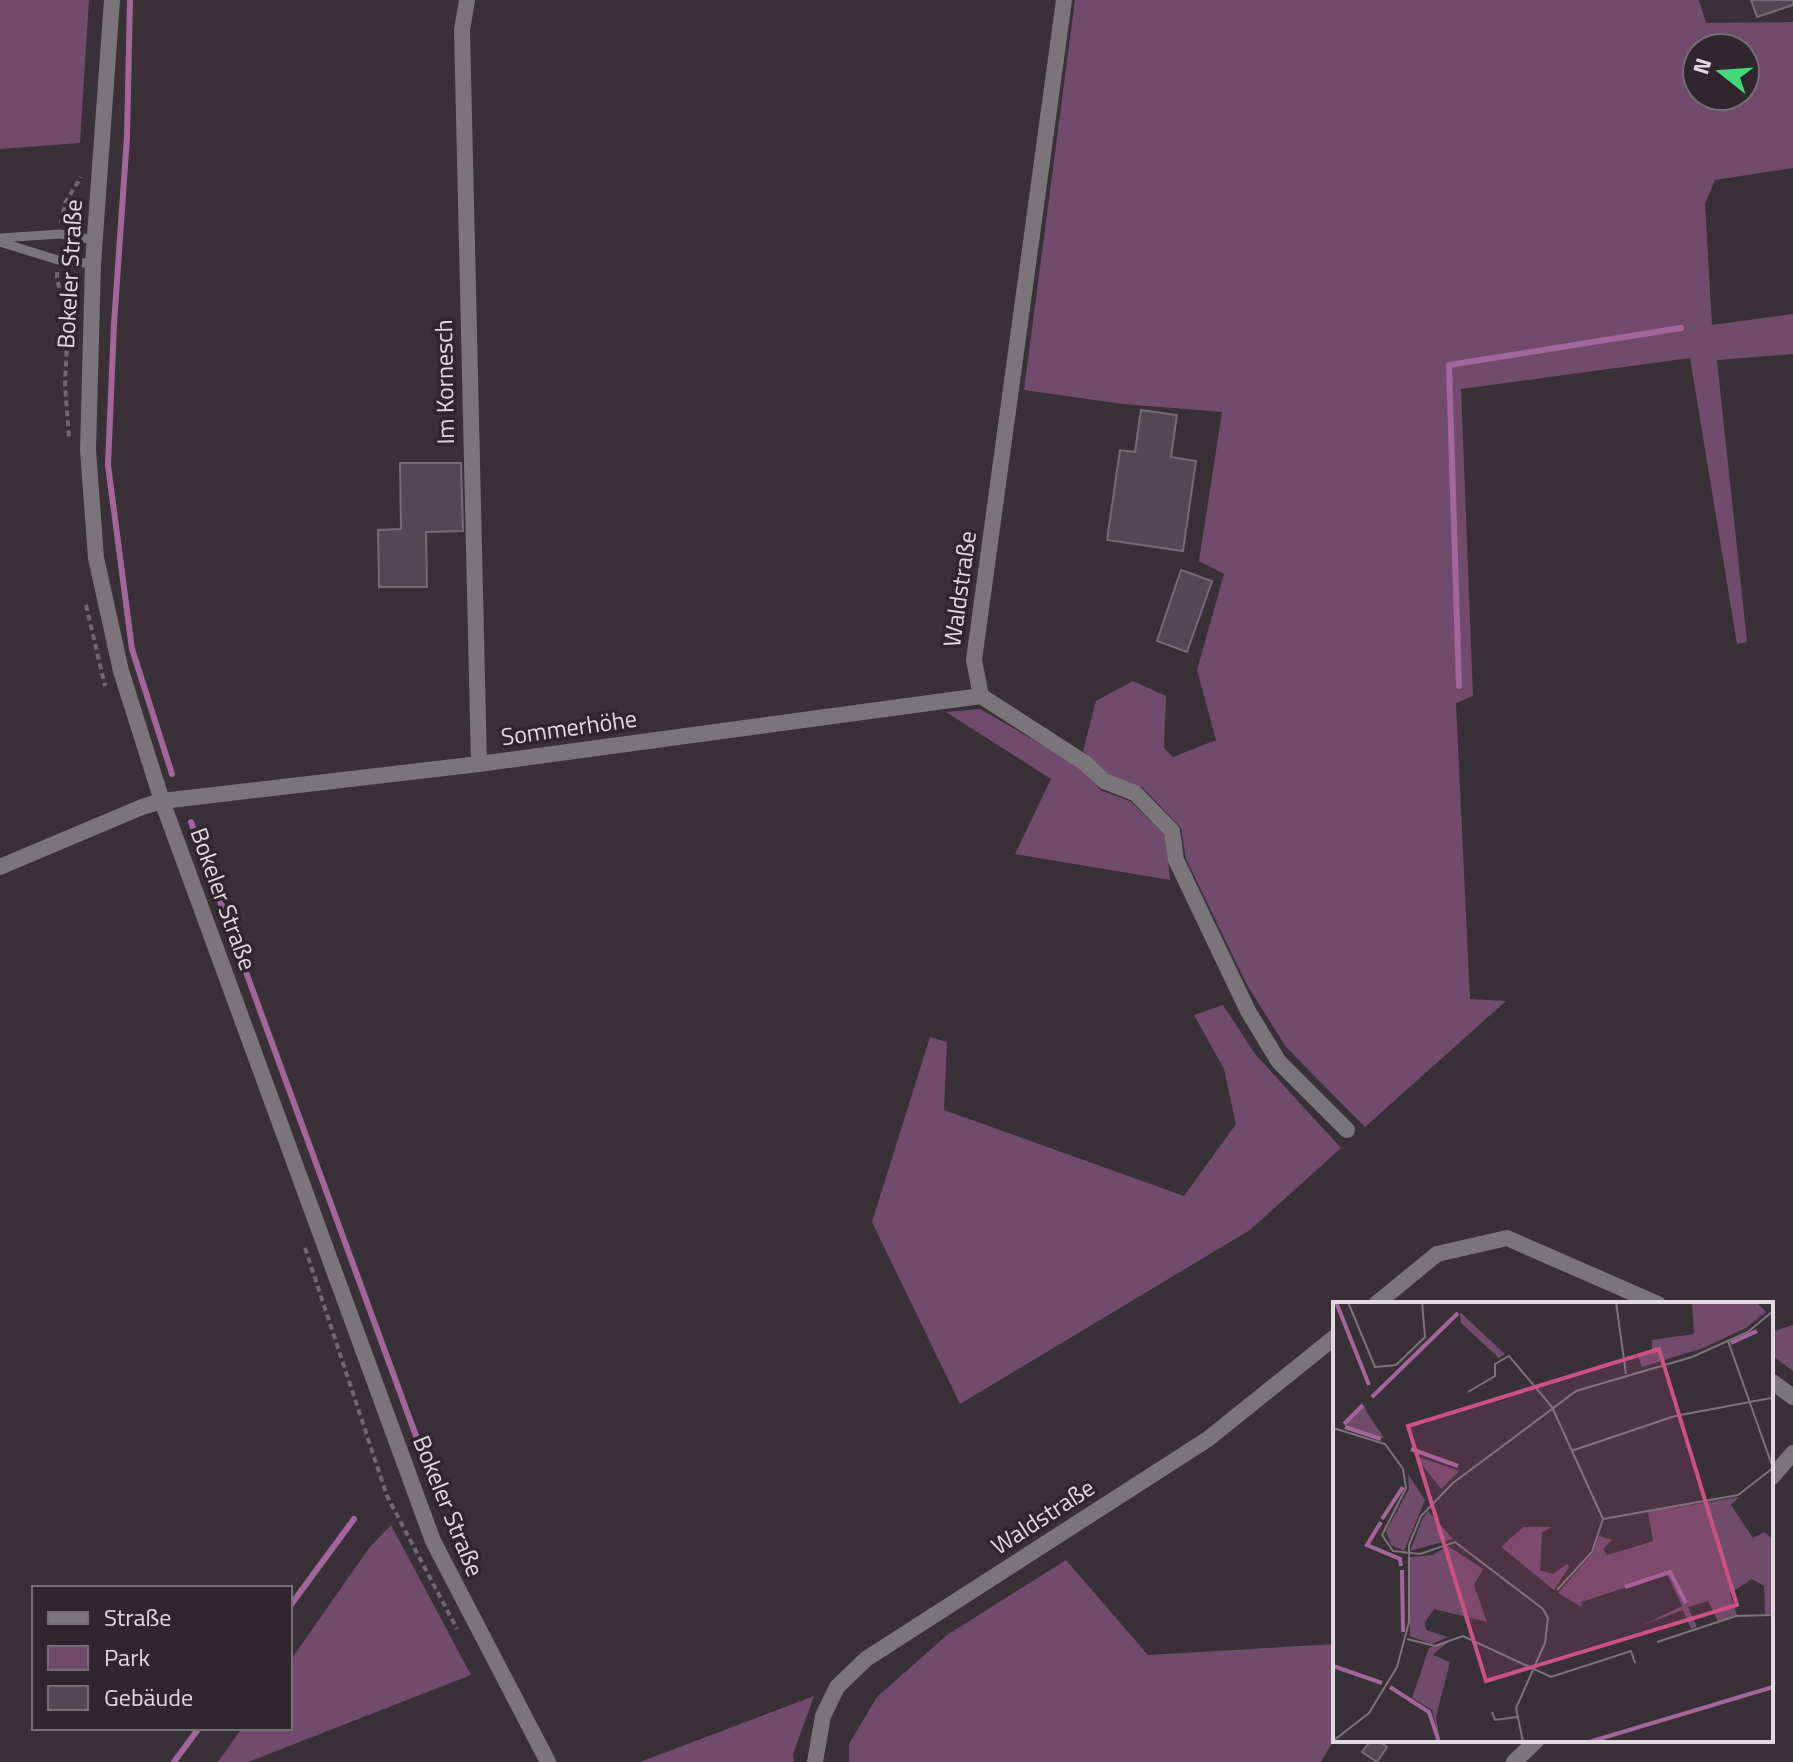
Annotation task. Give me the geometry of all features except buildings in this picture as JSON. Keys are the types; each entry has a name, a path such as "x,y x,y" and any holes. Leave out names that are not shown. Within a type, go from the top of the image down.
{"street":[{"name":"Bokeler Straße","path":"112,0 93,264 88,450 96,558 121,671 162,801 433,1541 548,1762"},
{"name":"Im Kornesch","path":"467,0 462,30 479,764"},
{"name":"Waldstraße","path":"981,696 974,660 1064,0"},
{"name":"Sommerhöhe","path":"0,867 162,801 479,764 981,696"},
{"path":"981,696 1085,763 1104,781 1135,793 1172,831 1176,860 1248,1011 1279,1062 1347,1130"},
{"path":"1378,1302 1437,1254 1507,1238 1653,1302"},
{"name":"Waldstraße","path":"815,1762 823,1716 837,1687 866,1659 1208,1439 1333,1339"},
{"path":"1773,1382 1793,1397"},
{"path":"1773,1476 1793,1453"},
{"path":"1514,1762 1535,1742"}],"lane":[{"path":"0,240 60,234 95,240"},
{"path":"0,240 58,260 93,264"}],"path":[{"path":"60,234 65,203 82,175"},
{"path":"58,260 57,279 68,321 65,385 69,442"},
{"path":"84,591 107,692"},
{"path":"301,1238 387,1496"}],"green space":[{"path":"0,0 89,0 80,143 0,149"},
{"path":"1075,0 1699,0 1706,23 1793,22 1793,168 1715,180 1705,204 1712,325 1793,314 1793,354 1717,360 1747,642 1737,644 1690,358 1461,389 1473,696 1456,703 1470,999 1506,1001 1365,1127 1286,1047 1247,985 1186,859 1181,828 1143,788 1109,775 1083,751 1096,701 1133,681 1166,696 1164,748 1173,757 1216,740 1197,670 1224,574 1199,561 1222,412 1123,404 1024,390"},
{"path":"980,709 1081,767 1100,790 1130,801 1166,836 1170,880 1015,854 1051,779 946,712"},
{"path":"1223,1005 1255,1054 1341,1148 1250,1230 960,1404 872,1222 930,1037 947,1042 944,1110 1184,1196 1236,1124 1224,1069 1194,1015"},
{"path":"1793,1325 1793,1371 1773,1356 1773,1331"},
{"path":"391,1525 471,1675 248,1762 218,1762 241,1730 292,1730 292,1658 369,1548"},
{"path":"1066,1560 1148,1655 1333,1644 1333,1741 1321,1762 849,1762 849,1744 877,1697 947,1635"},
{"path":"814,1696 793,1754 794,1762 640,1762"}],"waterway":[{"path":"130,0 127,137 108,465 132,649 172,774"},
{"path":"1459,686 1449,365 1681,328"},
{"path":"191,822 416,1436"},
{"path":"292,1603 354,1519"},
{"path":"174,1762 198,1730"}]}
